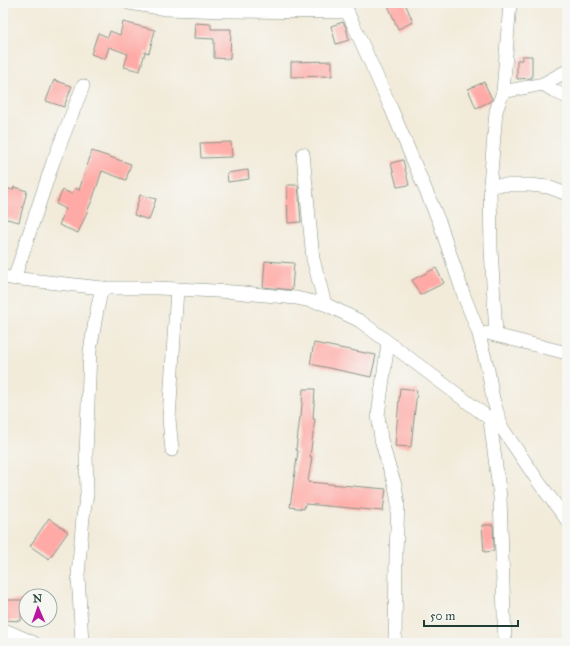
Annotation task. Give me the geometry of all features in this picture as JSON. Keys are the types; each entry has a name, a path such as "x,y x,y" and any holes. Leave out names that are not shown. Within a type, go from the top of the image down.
{"street":[{"path":"129,3 166,9 226,11 346,7 440,224 464,296 478,331 488,370 493,399 502,428 540,484 567,520"},
{"path":"496,335 491,249 490,185 496,111 502,92 510,3"},
{"path":"502,92 543,84 567,71"},
{"path":"543,84 567,97"},
{"path":"83,86 9,278 102,288 177,289 234,292 289,297 325,304 360,322 502,428"},
{"path":"303,154 313,259 325,304"},
{"path":"490,185 542,186 567,194"},
{"path":"82,643 78,575 83,517 87,494 86,455 90,351 96,310 102,288"},
{"path":"172,450 170,419 177,289"},
{"path":"478,331 567,353"},
{"path":"388,343 378,415 381,439 395,485 398,504 395,643"},
{"path":"490,420 500,497 505,643"},
{"path":"3,630 34,643"}],"building":[{"path":"387,3 405,3 413,22 398,29"},
{"path":"123,22 155,30 149,53 145,52 140,71 124,67 128,54 109,47 105,59 91,54 98,33 108,37 110,31 120,35"},
{"path":"343,22 346,27 349,40 336,44 331,26"},
{"path":"195,23 211,24 211,29 231,29 230,59 214,58 214,39 194,38"},
{"path":"522,56 532,56 532,78 517,79 517,60 522,60"},
{"path":"332,61 332,76 291,77 291,62"},
{"path":"54,80 72,86 64,107 46,101"},
{"path":"484,82 492,99 491,101 476,108 468,89"},
{"path":"231,142 232,157 201,158 200,143"},
{"path":"92,151 131,164 126,180 102,171 93,198 78,233 59,225 66,209 56,204 63,190 72,194 75,188 79,190"},
{"path":"403,160 409,185 397,187 391,163"},
{"path":"248,170 249,179 228,182 227,173"},
{"path":"287,185 298,185 301,222 288,223"},
{"path":"3,187 13,190 14,187 27,191 19,222 3,218"},
{"path":"140,195 156,199 149,220 134,215"},
{"path":"265,261 294,263 292,290 263,287"},
{"path":"436,268 444,283 420,295 412,280"},
{"path":"314,343 376,355 371,377 310,364"},
{"path":"400,388 417,390 411,447 395,446"},
{"path":"303,389 315,389 313,419 315,419 310,457 312,457 308,482 386,489 383,511 305,504 304,509 290,507 298,451 296,450 301,417"},
{"path":"49,518 68,532 49,559 30,546"},
{"path":"482,525 493,525 494,551 484,552"},
{"path":"3,600 18,600 18,621 3,620"}]}
